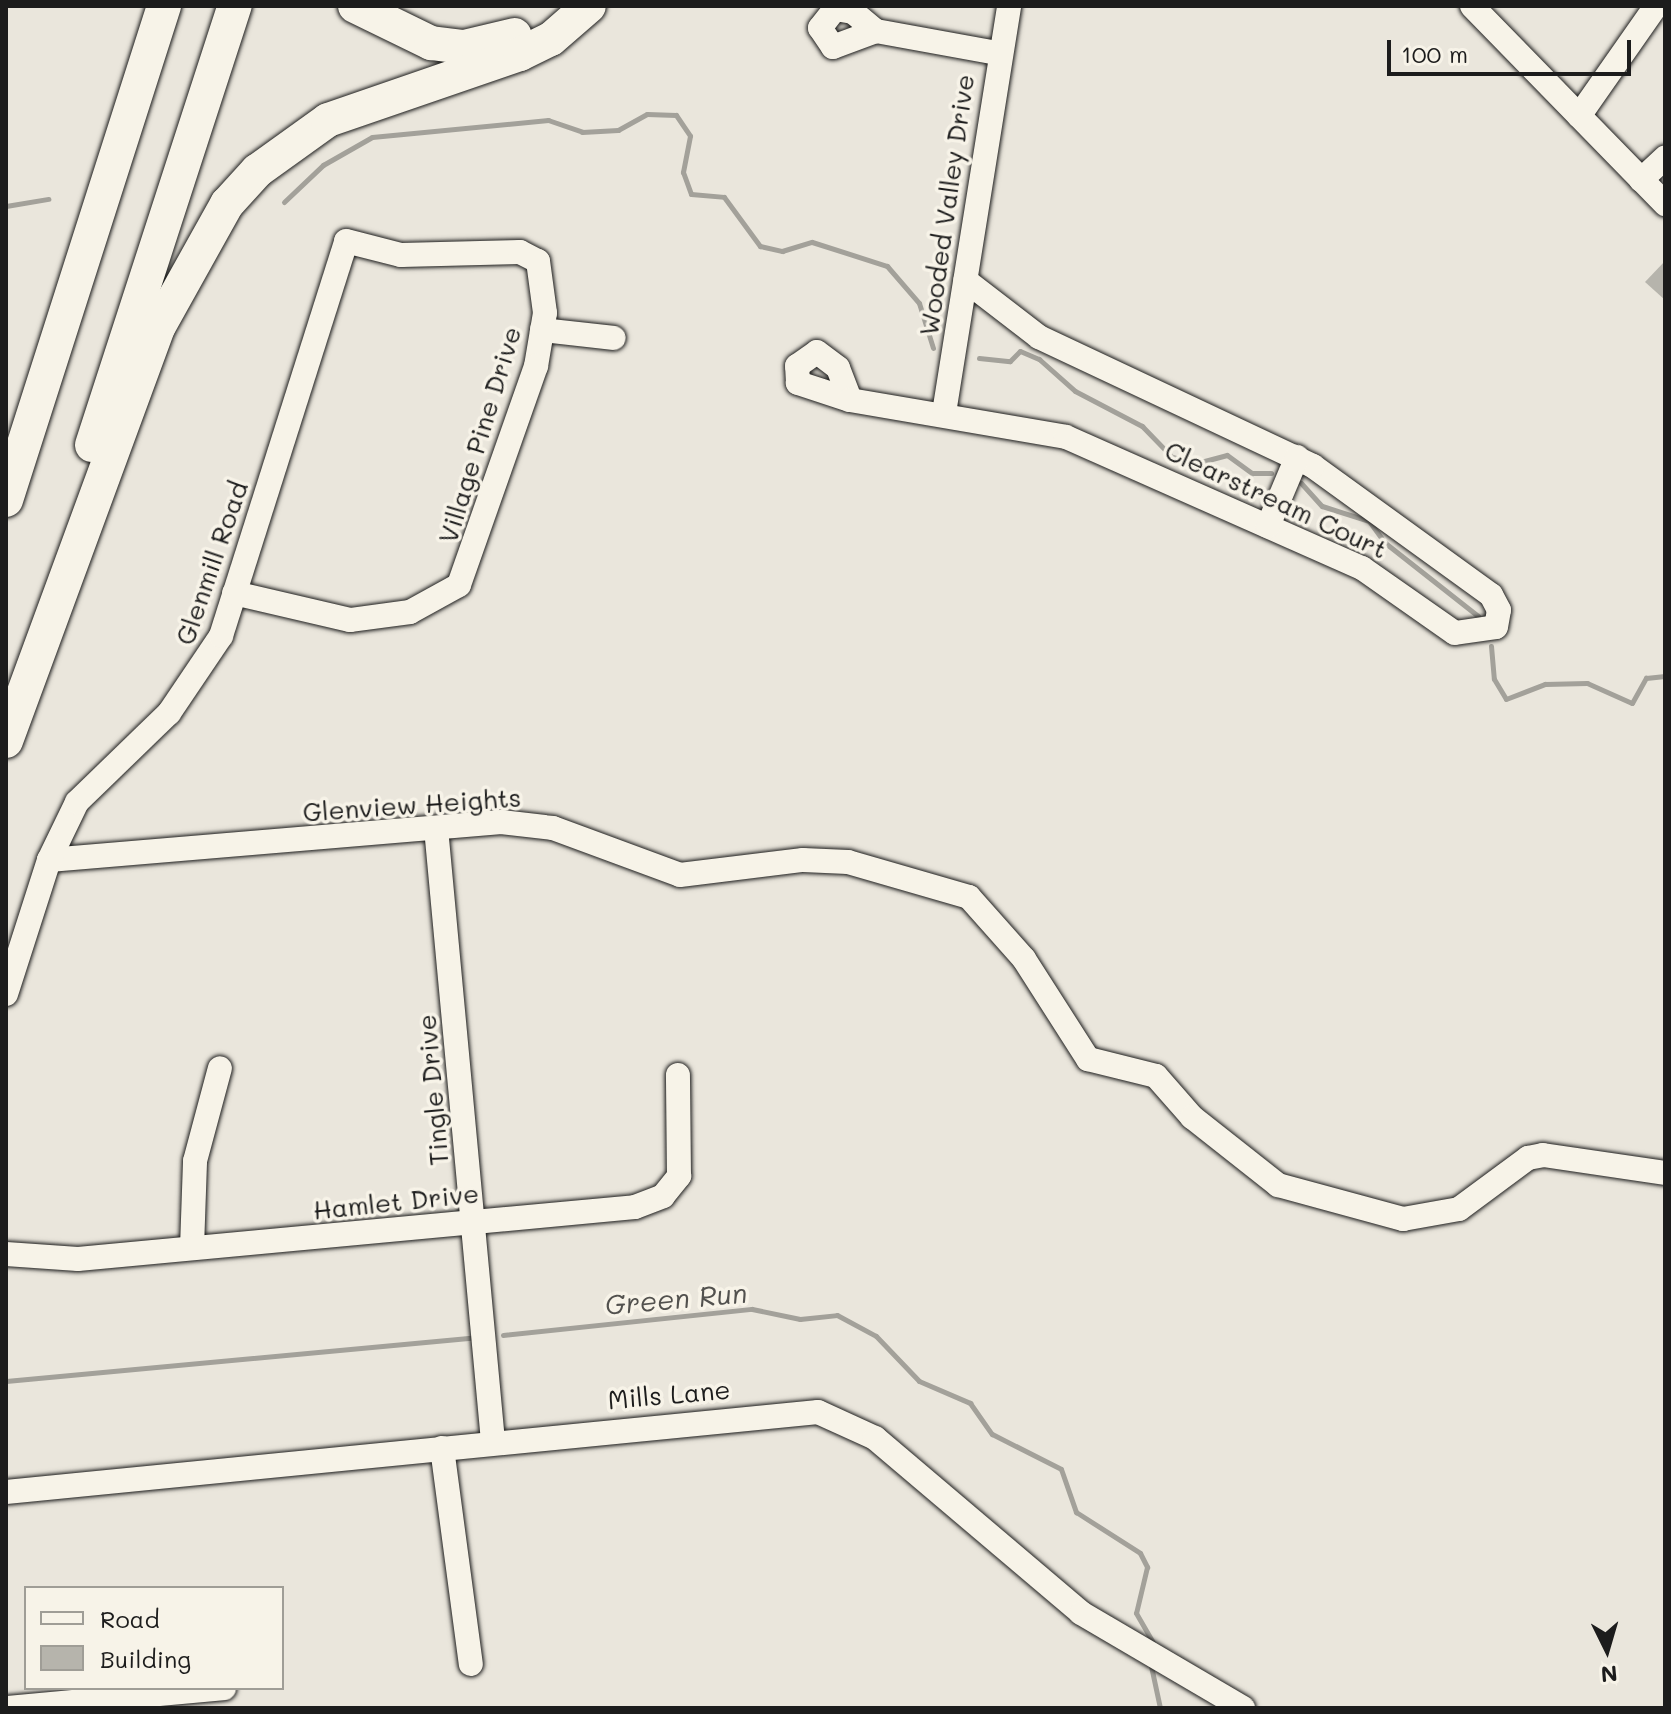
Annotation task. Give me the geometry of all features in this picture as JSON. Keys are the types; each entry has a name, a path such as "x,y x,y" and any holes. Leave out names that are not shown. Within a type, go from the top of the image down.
{"highway":[{"path":"111,169 149,6"},
{"path":"6,500 164,6"},
{"path":"6,703 235,6"},
{"path":"355,6 399,33 464,47 529,30 562,6"},
{"path":"6,741 159,326 227,204 269,162 328,120 520,54 589,6"}],"street":[{"name":"Wooded Valley Drive","path":"944,413 997,53 1009,6"},
{"path":"1472,6 1641,180 1664,199"},
{"path":"1579,116 1656,6"},
{"path":"876,31 997,53"},
{"path":"1641,180 1665,158"},
{"name":"Village Pine Drive","path":"234,593 350,620 410,612 459,585 518,425 542,330 545,282 529,254 430,258 346,241"},
{"name":"Glenmill Road","path":"6,994 49,860 89,787 199,677 234,593 346,241"},
{"name":"Clearstream Court","path":"850,400 944,413 1066,437 1378,576 1455,633 1470,637 1496,627 1499,610 1491,595 1297,457 1039,337 965,280"},
{"path":"542,330 614,338"},
{"path":"1268,526 1297,457"},
{"name":"Glenview Heights","path":"49,860 501,822 553,828 661,870 699,877 762,864 848,862 969,897 1024,959 1088,1059 1156,1076 1192,1117 1292,1189 1403,1219 1459,1209 1528,1158 1543,1155 1665,1173"},
{"name":"Tingle Drive","path":"436,828 493,1441"},
{"path":"192,1248 195,1161 220,1068"},
{"name":"Hamlet Drive","path":"6,1254 78,1259 599,1212 663,1196 683,1164 678,1075"},
{"name":"Mills Lane","path":"6,1492 803,1411 833,1415 875,1438 1081,1613 1243,1708"},
{"path":"442,1448 471,1664"},
{"path":"6,1708 202,1690"}],"building":[{"path":"1665,261 1665,300 1645,282"}],"waterway":[{"path":"284,202 323,165 372,137 548,120 582,132 618,130 647,114 676,115 690,136 683,172 691,194 724,197 760,246 782,251 812,242 887,266 919,303 933,348"},
{"path":"6,206 48,199"},
{"path":"979,358 1010,361 1020,351 1039,359 1075,391 1142,426 1172,457 1197,463 1227,455 1252,473 1271,473"},
{"path":"1301,483 1322,506 1369,521 1384,542 1478,616"},
{"path":"1491,646 1494,679 1506,699 1545,684 1587,683 1632,703 1646,678 1665,676"},
{"name":"Green Run","path":"503,1335 752,1309 800,1319 837,1315 876,1336 919,1381 970,1403 992,1434 1061,1469 1076,1512 1140,1553 1147,1567 1136,1613 1153,1642"},
{"name":"Green Run","path":"6,1381 471,1338"},
{"name":"Green Run","path":"1151,1666 1160,1708"}]}
